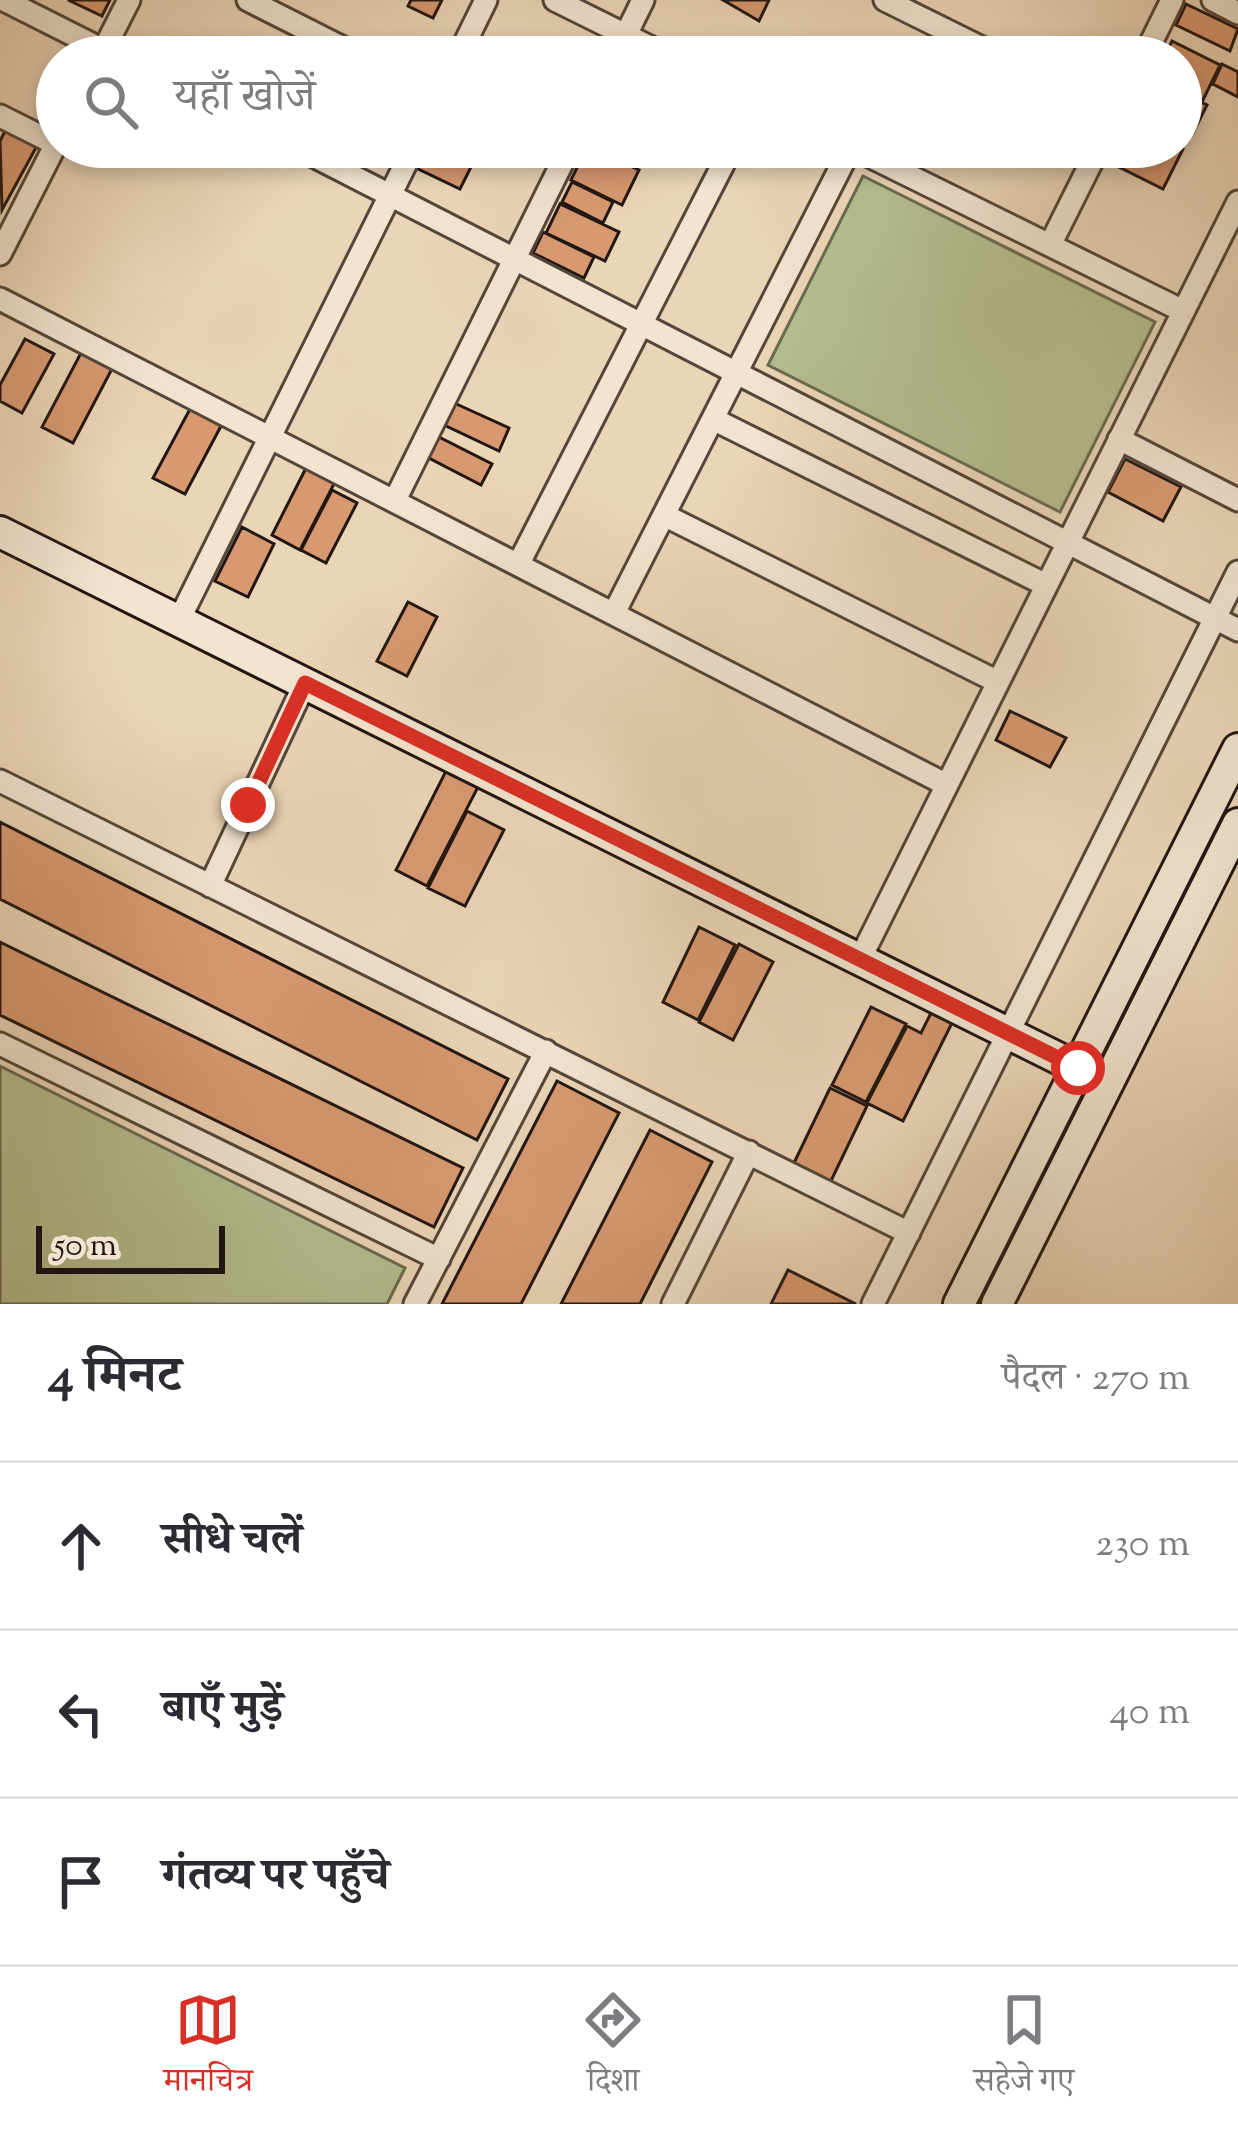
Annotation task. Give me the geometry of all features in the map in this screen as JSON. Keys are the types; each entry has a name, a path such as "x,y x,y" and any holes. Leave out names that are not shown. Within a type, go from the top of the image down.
{"street":[{"path":"4,0 71,36"},
{"path":"115,36 129,0"},
{"path":"248,0 319,36"},
{"path":"469,36 487,0"},
{"path":"555,0 626,35 644,0"},
{"path":"886,0 958,36"},
{"path":"1154,36 1172,0"},
{"path":"1213,0 1238,13"},
{"path":"0,116 36,133"},
{"path":"0,254 43,168"},
{"path":"338,168 1238,630"},
{"path":"179,620 403,168"},
{"path":"395,500 560,168"},
{"path":"519,563 720,168"},
{"path":"614,613 840,168"},
{"path":"894,168 1183,311"},
{"path":"1050,245 1088,168"},
{"path":"860,959 1238,202"},
{"path":"0,299 947,784"},
{"path":"712,419 1046,585"},
{"path":"1119,439 1238,500"},
{"path":"664,515 998,682"},
{"path":"0,532 1108,1083"},
{"path":"873,1304 1238,572"},
{"path":"210,886 305,683"},
{"path":"959,1304 1238,749"},
{"path":"0,781 909,1232"},
{"path":"998,1304 1238,824"},
{"path":"0,1044 439,1259"},
{"path":"416,1304 546,1051"},
{"path":"673,1304 749,1152"}],"green space":[{"path":"863,176 1155,322 1060,512 768,365"},
{"path":"0,1066 405,1268 387,1304 0,1304"}],"building":[{"path":"68,0 110,0 102,16"},
{"path":"411,0 442,0 433,18 408,6"},
{"path":"723,0 769,0 759,21"},
{"path":"1186,4 1238,29 1230,51 1176,25"},
{"path":"1202,56 1220,65 1202,100"},
{"path":"1222,64 1238,72 1238,97 1213,84"},
{"path":"8,125 36,140 2,210 0,141"},
{"path":"416,168 470,168 460,189"},
{"path":"577,168 639,170 622,205 571,180"},
{"path":"1121,168 1174,168 1163,189"},
{"path":"572,182 613,202 603,223 562,202"},
{"path":"560,204 619,232 605,261 546,233"},
{"path":"543,232 594,257 584,278 533,253"},
{"path":"25,339 54,354 22,413 0,401 0,385"},
{"path":"82,351 113,367 73,443 42,427"},
{"path":"452,402 509,428 499,451 442,424"},
{"path":"190,409 221,426 185,494 153,478"},
{"path":"435,435 492,464 481,485 425,456"},
{"path":"1125,459 1181,487 1163,521 1108,492"},
{"path":"306,468 335,482 300,550 272,535"},
{"path":"332,490 357,503 326,563 301,550"},
{"path":"242,527 274,544 248,597 215,581"},
{"path":"408,602 437,617 407,676 377,661"},
{"path":"1010,711 1066,738 1050,767 996,740"},
{"path":"446,771 478,787 427,886 396,870"},
{"path":"467,811 504,830 465,906 428,888"},
{"path":"0,822 508,1079 477,1140 0,899"},
{"path":"699,927 735,945 698,1020 663,1002"},
{"path":"0,942 463,1168 434,1227 0,1015"},
{"path":"739,944 773,962 733,1040 699,1022"},
{"path":"871,1007 906,1024 866,1102 832,1085"},
{"path":"931,1013 952,1023 903,1121 867,1103 907,1026 921,1033"},
{"path":"557,1081 619,1113 521,1304 442,1304"},
{"path":"830,1088 867,1106 829,1185 792,1167"},
{"path":"650,1130 712,1162 640,1304 561,1304"},
{"path":"788,1270 856,1304 771,1304"}],"route":[{"path":"248,805 305,683 1078,1068"}]}
